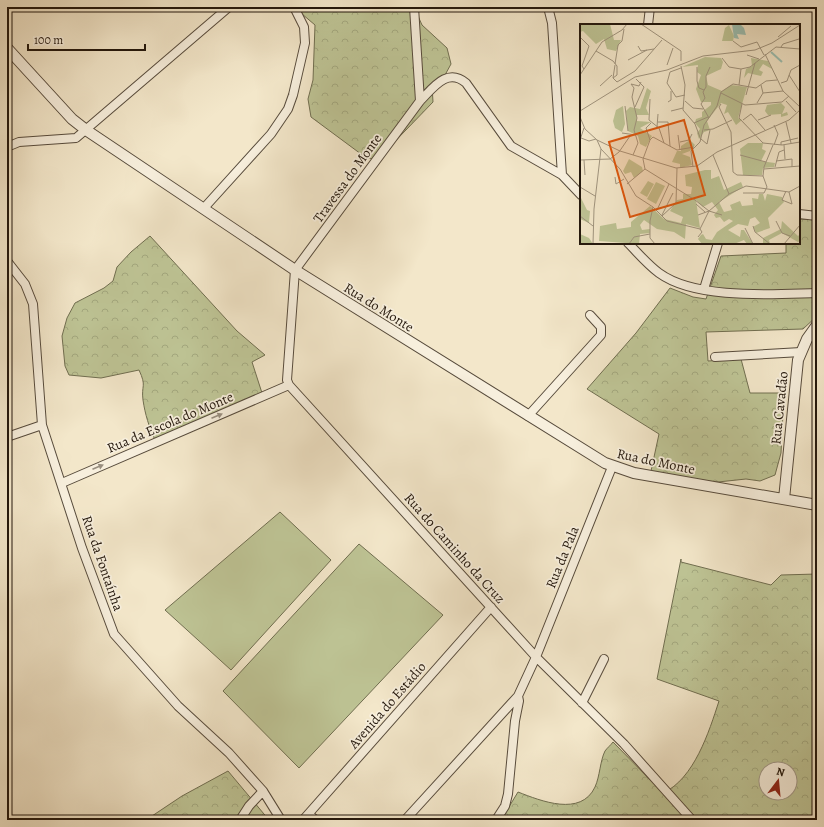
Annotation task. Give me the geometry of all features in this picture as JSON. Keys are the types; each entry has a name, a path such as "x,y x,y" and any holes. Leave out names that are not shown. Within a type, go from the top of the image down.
{"street":[{"path":"7,147 19,142 76,138 229,7"},
{"path":"414,7 420,101"},
{"path":"548,7 552,23 562,175 580,194"},
{"path":"648,24 650,7"},
{"path":"204,208 271,134 288,109 293,95 305,43 304,27 301,18 293,8"},
{"name":"Rua do Monte","path":"7,48 72,119 86,130 295,270 612,467 634,473 817,505"},
{"name":"Travessa do Monte","path":"295,270 420,101 439,81 453,76 460,78 466,83 511,146 562,175"},
{"path":"800,214 817,216"},
{"path":"629,244 660,274 674,281 704,289 744,294 817,293"},
{"path":"704,289 718,244"},
{"name":"Rua da Fontaínha","path":"7,262 25,284 32,304 42,426 62,483 82,548 114,634 178,706 228,753 263,791 281,820"},
{"path":"289,385 287,377 295,270"},
{"path":"528,416 601,336 601,327 590,315"},
{"name":"Rua Cavadão","path":"784,499 794,387 801,352 817,325"},
{"path":"715,357 801,352"},
{"name":"Rua da Escola do Monte","path":"62,483 289,385"},
{"name":"Rua do Caminho da Cruz","path":"289,385 536,657 624,744 692,820"},
{"path":"7,436 42,426"},
{"name":"Rua da Pala","path":"518,696 536,657 612,467"},
{"name":"Avenida do Estádio","path":"303,820 492,607"},
{"path":"582,703 604,659"},
{"path":"405,820 518,696"},
{"path":"496,820 505,806 508,794 514,721 519,701 518,696"},
{"path":"240,820 249,806 263,791"},
{"path":"309,813 317,820"}],"green space":[{"path":"289,7 414,7 422,25 447,48 451,64 445,75 432,86 433,102 377,160 365,157 311,117 308,99 313,80 315,25 302,14"},
{"path":"800,219 817,219 817,316 803,329 706,332 708,361 741,359 750,393 784,393 781,453 775,475 760,481 746,479 718,482 686,479 651,471 659,434 587,389 636,333 670,288 693,297 706,299 721,256 786,253 786,244 800,244"},
{"path":"150,236 237,331 265,355 252,362 262,393 155,440 145,410 143,400 143,383 139,370 101,378 69,375 65,366 62,336 67,318 75,303 104,288 113,281 117,267 131,252"},
{"path":"280,512 331,560 231,670 165,610"},
{"path":"359,544 443,615 299,768 223,691"},
{"path":"681,559 681,562 771,585 781,575 817,574 817,820 501,820 518,792 538,799 560,804 580,802 589,796 597,783 605,751 613,742 663,793 674,786 692,766 705,740 719,701 657,679"},
{"path":"228,771 269,820 146,820 182,796"}]}
